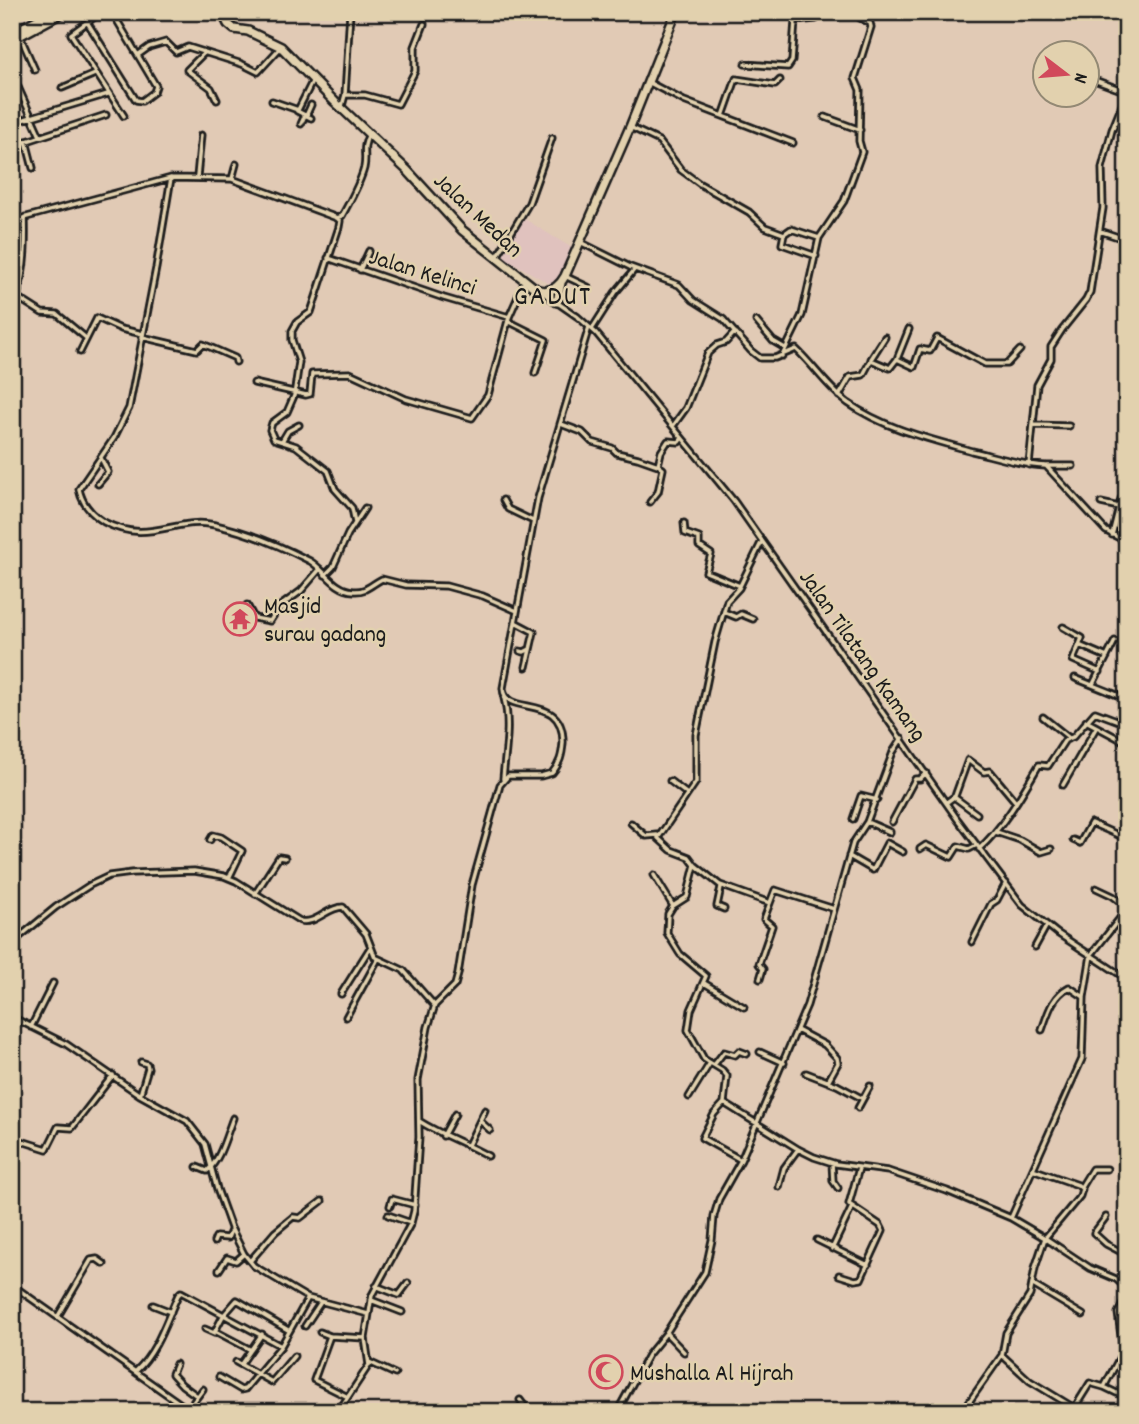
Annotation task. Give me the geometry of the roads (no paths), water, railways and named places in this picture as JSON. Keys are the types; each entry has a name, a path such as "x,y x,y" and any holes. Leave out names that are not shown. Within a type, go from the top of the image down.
{"highway":[{"path":"15,36 51,12"},
{"path":"15,36 64,12"},
{"name":"Jalan Medan","path":"222,12 232,27 248,31 281,47 407,170 462,230 540,291"},
{"path":"557,302 563,279 630,127 676,12"},
{"path":"540,291 549,290 563,279"}],"street":[{"path":"97,12 97,15 71,34 124,116"},
{"path":"87,22 116,71 139,102 157,87 112,12"},
{"path":"342,108 350,12"},
{"path":"745,64 788,67 792,61 795,21 816,19 819,12"},
{"path":"782,356 802,315 820,238 845,198 862,152 859,141 860,90 855,78 871,27 870,23 860,18 858,12"},
{"path":"345,95 365,95 398,104 415,71 415,47 424,24"},
{"path":"15,36 35,70"},
{"path":"138,55 165,42 176,52 188,47 242,64 258,72 281,47"},
{"path":"204,52 187,71 211,88 217,100"},
{"path":"62,88 96,74"},
{"path":"12,78 40,136"},
{"path":"723,116 736,79 775,85 780,80"},
{"path":"296,111 313,80"},
{"path":"1029,465 1037,385 1051,359 1051,347 1090,292 1104,197 1102,168 1127,92 1100,81"},
{"path":"648,82 684,101 793,143"},
{"path":"12,123 108,94"},
{"path":"272,101 307,116"},
{"path":"301,124 311,105"},
{"path":"12,146 106,115"},
{"path":"825,117 860,130"},
{"path":"630,127 659,141 681,170 700,184 752,214 765,226 784,234"},
{"path":"12,221 171,178 197,177 232,179 337,218 342,216 363,170 364,145 369,134"},
{"path":"197,177 201,135"},
{"path":"497,257 529,202 552,138"},
{"path":"26,141 33,168"},
{"path":"232,179 236,164"},
{"path":"171,178 130,408 79,489 89,511 105,522 140,533 190,525 215,525 283,547 314,563 341,587 354,591 371,587 382,579 406,584 446,586 483,596 517,611"},
{"path":"12,310 26,259 25,217"},
{"path":"337,218 338,227 311,312 297,322 292,331 299,362 295,394 287,412 270,427 272,437 301,449 328,471 335,489 352,508 355,523"},
{"path":"816,256 782,244 784,234 791,229 820,238"},
{"path":"1100,231 1127,240"},
{"path":"580,242 635,269 679,285 693,300 723,319 760,358 782,356 796,349 839,396 863,413 906,432 1029,465 1073,466"},
{"path":"360,270 369,251"},
{"name":"Jalan Kelinci","path":"328,258 508,319 546,340 535,373"},
{"path":"338,1412 369,1362 365,1338 371,1300 411,1223 415,1205 419,1074 435,1006 455,985 472,885 503,779 507,709 503,685 540,492 590,328 635,269"},
{"path":"563,279 588,287"},
{"path":"254,383 303,396 310,394 312,374 350,373 406,399 472,418 488,395 508,319 525,281"},
{"name":"Jalan Tilatang Kamang","path":"540,291 590,328 734,501 800,598 1022,905 1127,979"},
{"path":"17,298 42,313 57,314 86,338"},
{"path":"80,352 96,318 123,330 197,350 203,344 233,357 236,362"},
{"path":"756,321 773,341 785,348"},
{"path":"871,360 890,368 897,359 909,329"},
{"path":"673,426 686,408 708,353 717,345 726,342 735,332"},
{"path":"839,396 850,377 863,376 885,337"},
{"path":"897,359 914,367 920,349 930,351 937,338 989,365 1009,362 1020,350"},
{"path":"561,424 582,432 592,442 612,448 616,453 658,465 663,471 658,492 650,502"},
{"path":"282,441 288,431 299,425"},
{"path":"1034,425 1069,426"},
{"path":"658,465 661,452 668,441 679,442 682,438"},
{"path":"98,484 108,471 101,457"},
{"path":"1046,466 1075,500 1112,536 1127,541"},
{"path":"1112,536 1121,499 1127,499"},
{"path":"503,500 508,509 533,520"},
{"path":"1101,503 1119,507"},
{"path":"325,575 365,508"},
{"path":"684,523 685,533 699,538 699,546 711,554 706,572 740,586"},
{"path":"631,823 646,836 657,835 697,778 696,735 715,642 727,601 740,586 762,541"},
{"path":"247,606 254,618 269,621 283,603 301,591 320,569"},
{"path":"724,612 753,619"},
{"path":"515,622 534,631 526,667"},
{"path":"1063,627 1081,637 1073,660 1100,672"},
{"path":"1093,684 1115,641"},
{"path":"1079,645 1107,657"},
{"path":"520,652 530,649"},
{"path":"1074,678 1127,699"},
{"path":"503,779 515,775 541,776 552,773 560,761 563,747 563,730 554,715 526,704 509,701 504,696"},
{"path":"1043,717 1068,737 1073,737 1097,711 1127,724"},
{"path":"1087,721 1096,729 1127,743"},
{"path":"1063,785 1096,729"},
{"path":"920,849 926,845 951,857 958,845 969,849 978,847 996,832 1039,765 1048,766 1068,737"},
{"path":"617,1412 648,1355 666,1333 705,1272 719,1199 741,1160 807,1005 849,856 877,800 893,752 902,738"},
{"path":"947,803 954,797 967,761 984,772 989,770 1015,801"},
{"path":"892,822 915,779 920,779 926,773"},
{"path":"670,781 687,794"},
{"path":"853,819 862,796 877,800"},
{"path":"954,797 977,814"},
{"path":"867,822 890,832"},
{"path":"1073,840 1080,843 1090,824 1127,839"},
{"path":"996,832 1020,840 1041,852 1051,849"},
{"path":"210,840 214,835 221,837 242,850 229,878"},
{"path":"657,835 661,843 689,857 720,885 770,903"},
{"path":"849,856 873,870 887,843 903,852"},
{"path":"256,894 279,857 285,858"},
{"path":"695,865 687,897 673,906 666,921 669,938 682,957 706,974 692,1009 688,1030 704,1059 727,1076 724,1103 714,1114 702,1138 741,1160"},
{"path":"12,943 63,902 109,876 194,871 229,878 294,919 306,923 342,907 366,934 370,948 379,959 402,969 435,1006"},
{"path":"654,875 673,906"},
{"path":"972,942 991,904 997,900 1006,883"},
{"path":"720,885 722,890 717,906 724,909"},
{"path":"1011,1218 1083,1056 1084,997 1091,955 1127,908 1113,896 1096,888"},
{"path":"760,979 763,970 759,964 772,926 764,919 776,890 806,902 835,909"},
{"path":"1035,947 1047,925"},
{"path":"341,994 370,948"},
{"path":"346,1017 379,959"},
{"path":"31,1027 53,983"},
{"path":"704,983 744,1007"},
{"path":"1042,1030 1052,1002 1061,991 1069,988 1084,997"},
{"path":"12,1024 14,1018 66,1044 140,1095 187,1121 203,1140 231,1228 250,1261 264,1273 308,1298 368,1315"},
{"path":"797,1030 823,1044 837,1058 838,1063 828,1081"},
{"path":"689,1097 712,1064 724,1052 735,1055 739,1051 747,1054"},
{"path":"760,1052 783,1063"},
{"path":"140,1095 148,1068 147,1064 141,1062"},
{"path":"806,1073 863,1099"},
{"path":"12,1138 47,1149 58,1127 72,1128 113,1075"},
{"path":"858,1108 870,1086"},
{"path":"724,1103 798,1149 832,1163 888,1171 947,1191 1011,1218 1090,1268 1116,1279 1126,1288"},
{"path":"468,1144 485,1110"},
{"path":"443,1136 455,1114"},
{"path":"197,1167 207,1171 212,1166 220,1153 233,1118"},
{"path":"419,1121 443,1136 468,1144 488,1156"},
{"path":"480,1121 490,1130"},
{"path":"779,1186 784,1168 798,1149"},
{"path":"832,1163 832,1181 838,1188"},
{"path":"839,1275 859,1280 883,1228 852,1207 849,1201 859,1168"},
{"path":"1034,1169 1081,1187"},
{"path":"962,1412 1002,1355 1005,1335 1033,1285 1035,1268 1045,1238 1080,1196 1081,1187 1092,1169 1107,1169"},
{"path":"390,1206 393,1199 415,1205"},
{"path":"250,1261 278,1229 293,1217 300,1218 322,1201"},
{"path":"832,1249 852,1207"},
{"path":"388,1215 411,1223"},
{"path":"1106,1217 1094,1233 1106,1244 1127,1255"},
{"path":"214,1242 216,1237 228,1238 231,1228"},
{"path":"817,1240 868,1265"},
{"path":"219,1270 227,1258 236,1261 244,1254"},
{"path":"58,1316 91,1260 97,1259 104,1264"},
{"path":"376,1286 399,1295 408,1283"},
{"path":"12,1285 190,1410 203,1389"},
{"path":"1033,1285 1083,1315"},
{"path":"136,1371 145,1362 181,1292 281,1346"},
{"path":"1104,1387 1123,1351 1119,1338 1118,1313 1127,1296"},
{"path":"219,1377 243,1390 281,1346 308,1298"},
{"path":"215,1331 223,1316 237,1300 288,1330"},
{"path":"371,1300 402,1311"},
{"path":"305,1326 321,1302"},
{"path":"153,1305 170,1312"},
{"path":"205,1329 214,1333 215,1331 251,1349"},
{"path":"320,1332 330,1336 365,1338"},
{"path":"666,1333 684,1352"},
{"path":"241,1365 262,1334"},
{"path":"330,1336 314,1380 348,1397"},
{"path":"1002,1355 1032,1383 1081,1412"},
{"path":"236,1362 272,1382 294,1356"},
{"path":"369,1362 396,1374"},
{"path":"176,1364 172,1374 197,1396"},
{"path":"1075,1407 1090,1383 1127,1398"},
{"path":"520,1400 529,1412"}],"place":[{"name":"Masjid surau gadang","path":"240,619"},
{"name":"Mushalla Al Hijrah","path":"606,1372"}],"district":[{"name":"GADUT","path":"553,294"}]}
